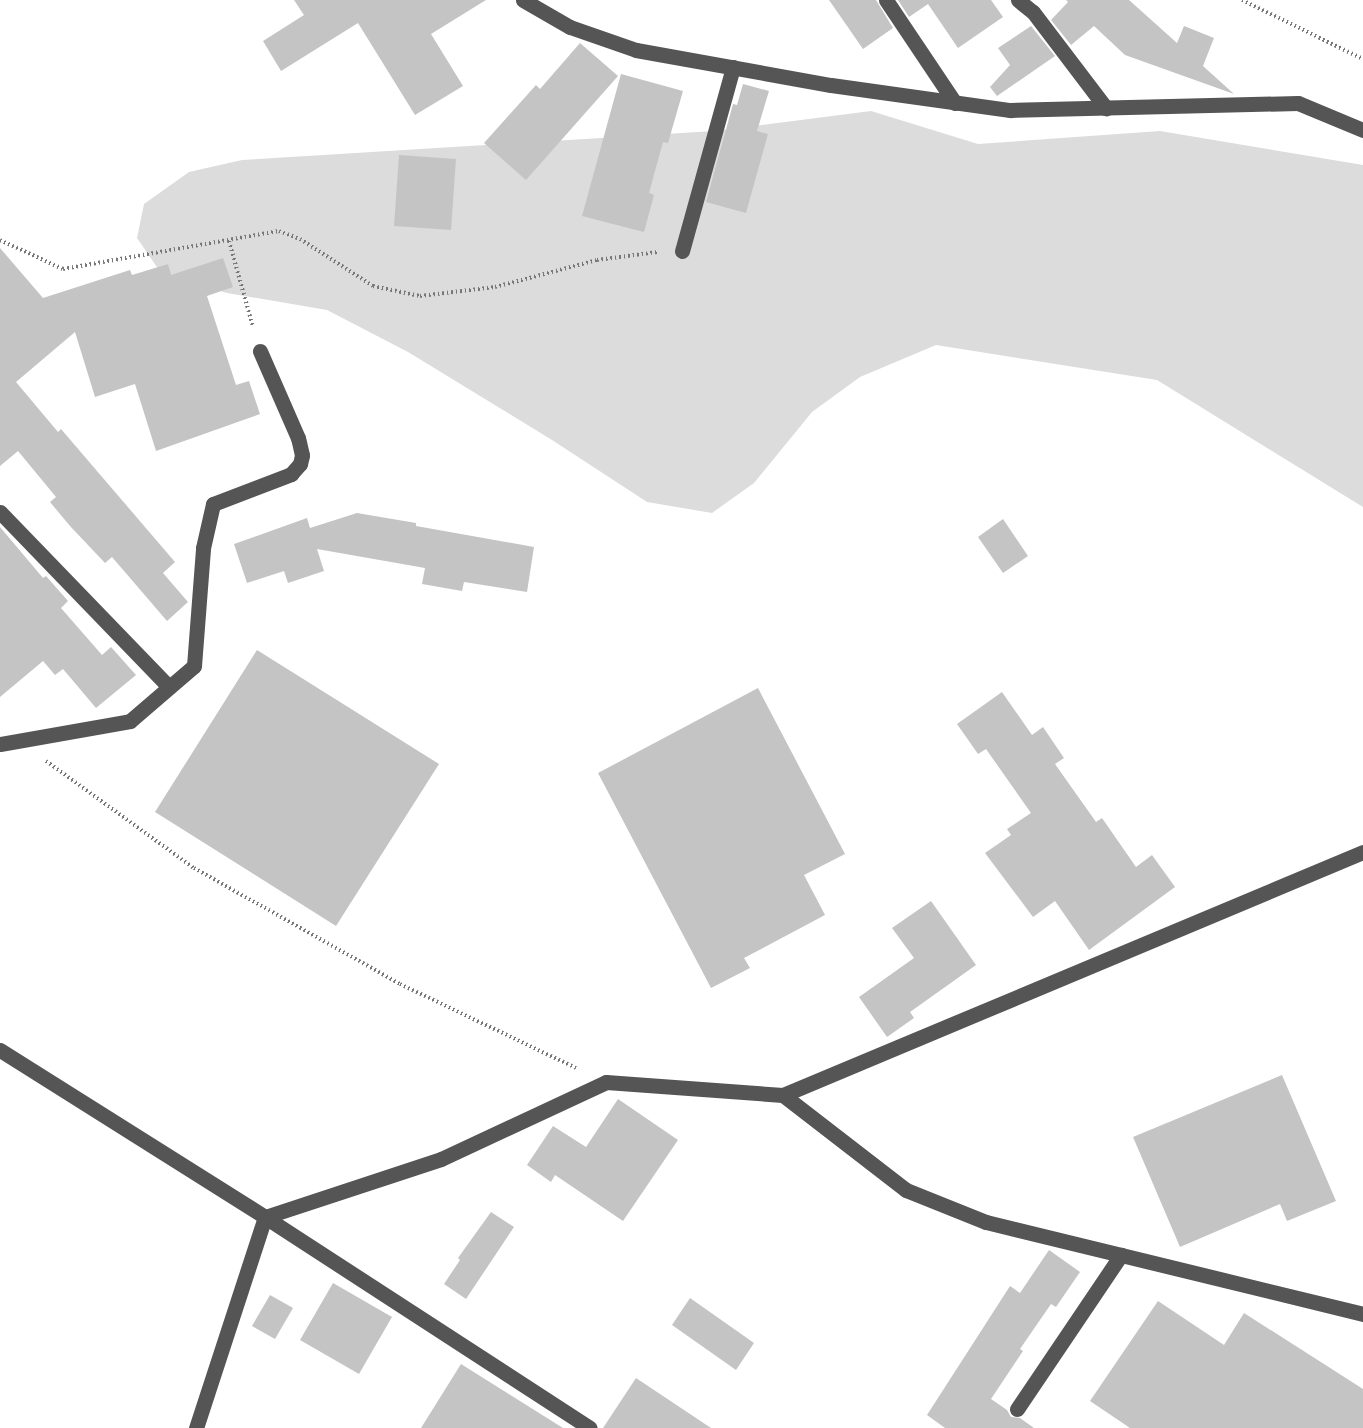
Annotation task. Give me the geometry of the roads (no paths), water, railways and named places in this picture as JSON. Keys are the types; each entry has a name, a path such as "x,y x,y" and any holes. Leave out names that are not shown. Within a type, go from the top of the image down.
{"street":[{"path":"523,0 570,27 636,50 831,85 1010,110 1298,103 1363,130"},
{"path":"886,0 955,103"},
{"path":"1018,0 1033,12 1106,108"},
{"path":"682,251 733,67"},
{"path":"0,744 130,721 195,666 203,548 213,504 291,474 300,464 302,455 298,438 260,351"},
{"path":"0,512 169,687"},
{"path":"265,1217 441,1160 606,1082 783,1095 1363,852"},
{"path":"0,1050 265,1217 590,1428"},
{"path":"783,1095 906,1190 986,1222 1363,1314"},
{"path":"196,1428 265,1217"},
{"path":"1017,1409 1122,1255"}]}
